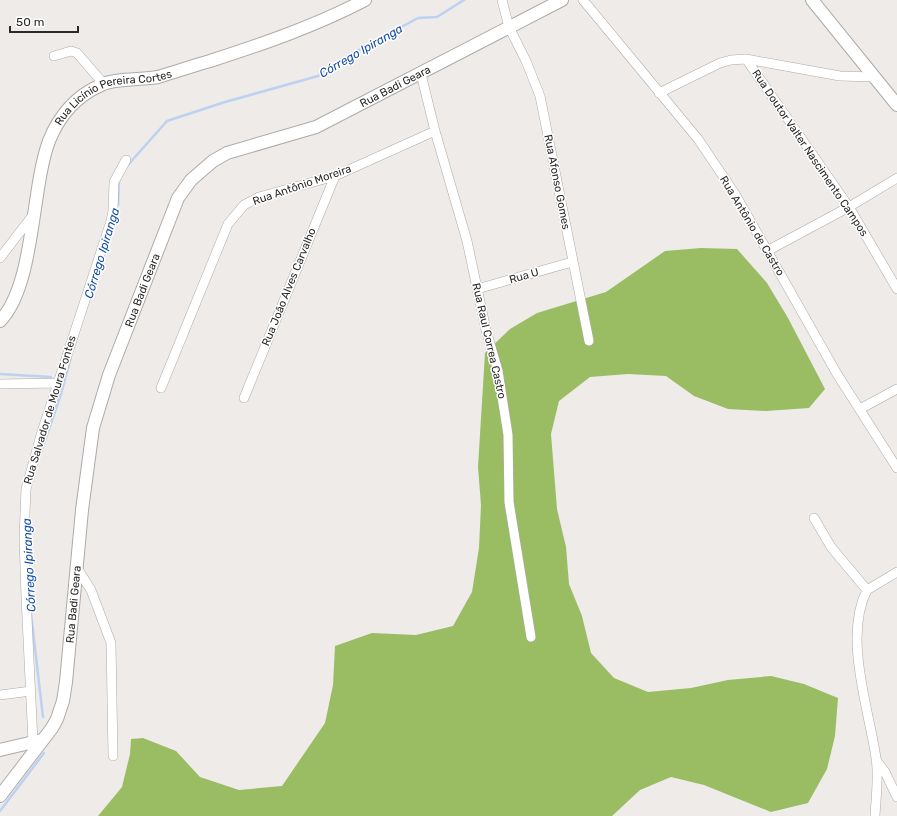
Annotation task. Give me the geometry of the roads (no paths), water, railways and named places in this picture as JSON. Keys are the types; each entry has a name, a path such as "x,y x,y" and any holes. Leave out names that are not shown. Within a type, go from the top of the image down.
{"street":[{"name":"Rua Licínio Pereira Cortes","path":"0,321 16,297 24,272 33,215 46,155 54,130 76,100 103,84 157,77 262,45 328,19 365,0"},
{"name":"Rua Afonso Gomes","path":"502,0 509,28 526,60 540,96 588,341"},
{"name":"Rua Badi Geara","path":"0,796 38,741 57,719 63,701 82,510 93,428 109,375 178,198 191,180 213,161 227,153 316,127 562,0"},
{"name":"Rua Antônio de Castro","path":"583,0 706,151 735,194 860,409 897,468"},
{"path":"812,0 897,105"},
{"path":"54,56 71,51 77,53 103,84"},
{"path":"659,93 720,63 730,60 746,59 840,76 874,77"},
{"name":"Rua Doutor Valter Nascimento Campos","path":"746,59 849,207 897,289"},
{"name":"Rua Raul Correa Castro","path":"421,74 435,131 468,248 503,395 508,435 509,502 531,637"},
{"name":"Rua Antônio Moreira","path":"161,388 228,224 244,205 259,197 335,176 435,131"},
{"name":"Rua Salvador de Moura Fontes","path":"38,741 31,692 25,582 24,502 37,448 111,221 114,182 126,160"},
{"name":"Rua João Alves Carvalho","path":"244,398 335,176"},
{"path":"767,251 849,207 897,178"},
{"path":"0,258 33,215"},
{"name":"Rua U","path":"477,290 572,262"},
{"path":"0,384 58,383"},
{"path":"860,409 897,389"},
{"path":"814,518 831,547 867,590"},
{"path":"77,568 90,590 111,643 113,756"},
{"path":"875,816 876,760 860,679 858,645 859,609 867,590 897,572"},
{"path":"0,694 31,692"},
{"path":"0,750 38,741"},
{"path":"876,760 885,772 897,797"}],"waterway":[{"name":"Córrego Ipiranga","path":"127,166 167,121 225,102 318,76 346,57 418,18 437,17 464,0"},
{"name":"Córrego Ipiranga","path":"118,205 119,180"},
{"name":"Córrego Ipiranga","path":"40,455 61,394 71,357"},
{"path":"0,374 51,377"},
{"name":"Córrego Ipiranga","path":"31,614 43,717"},
{"name":"Córrego Ipiranga","path":"0,811 44,753"}]}
